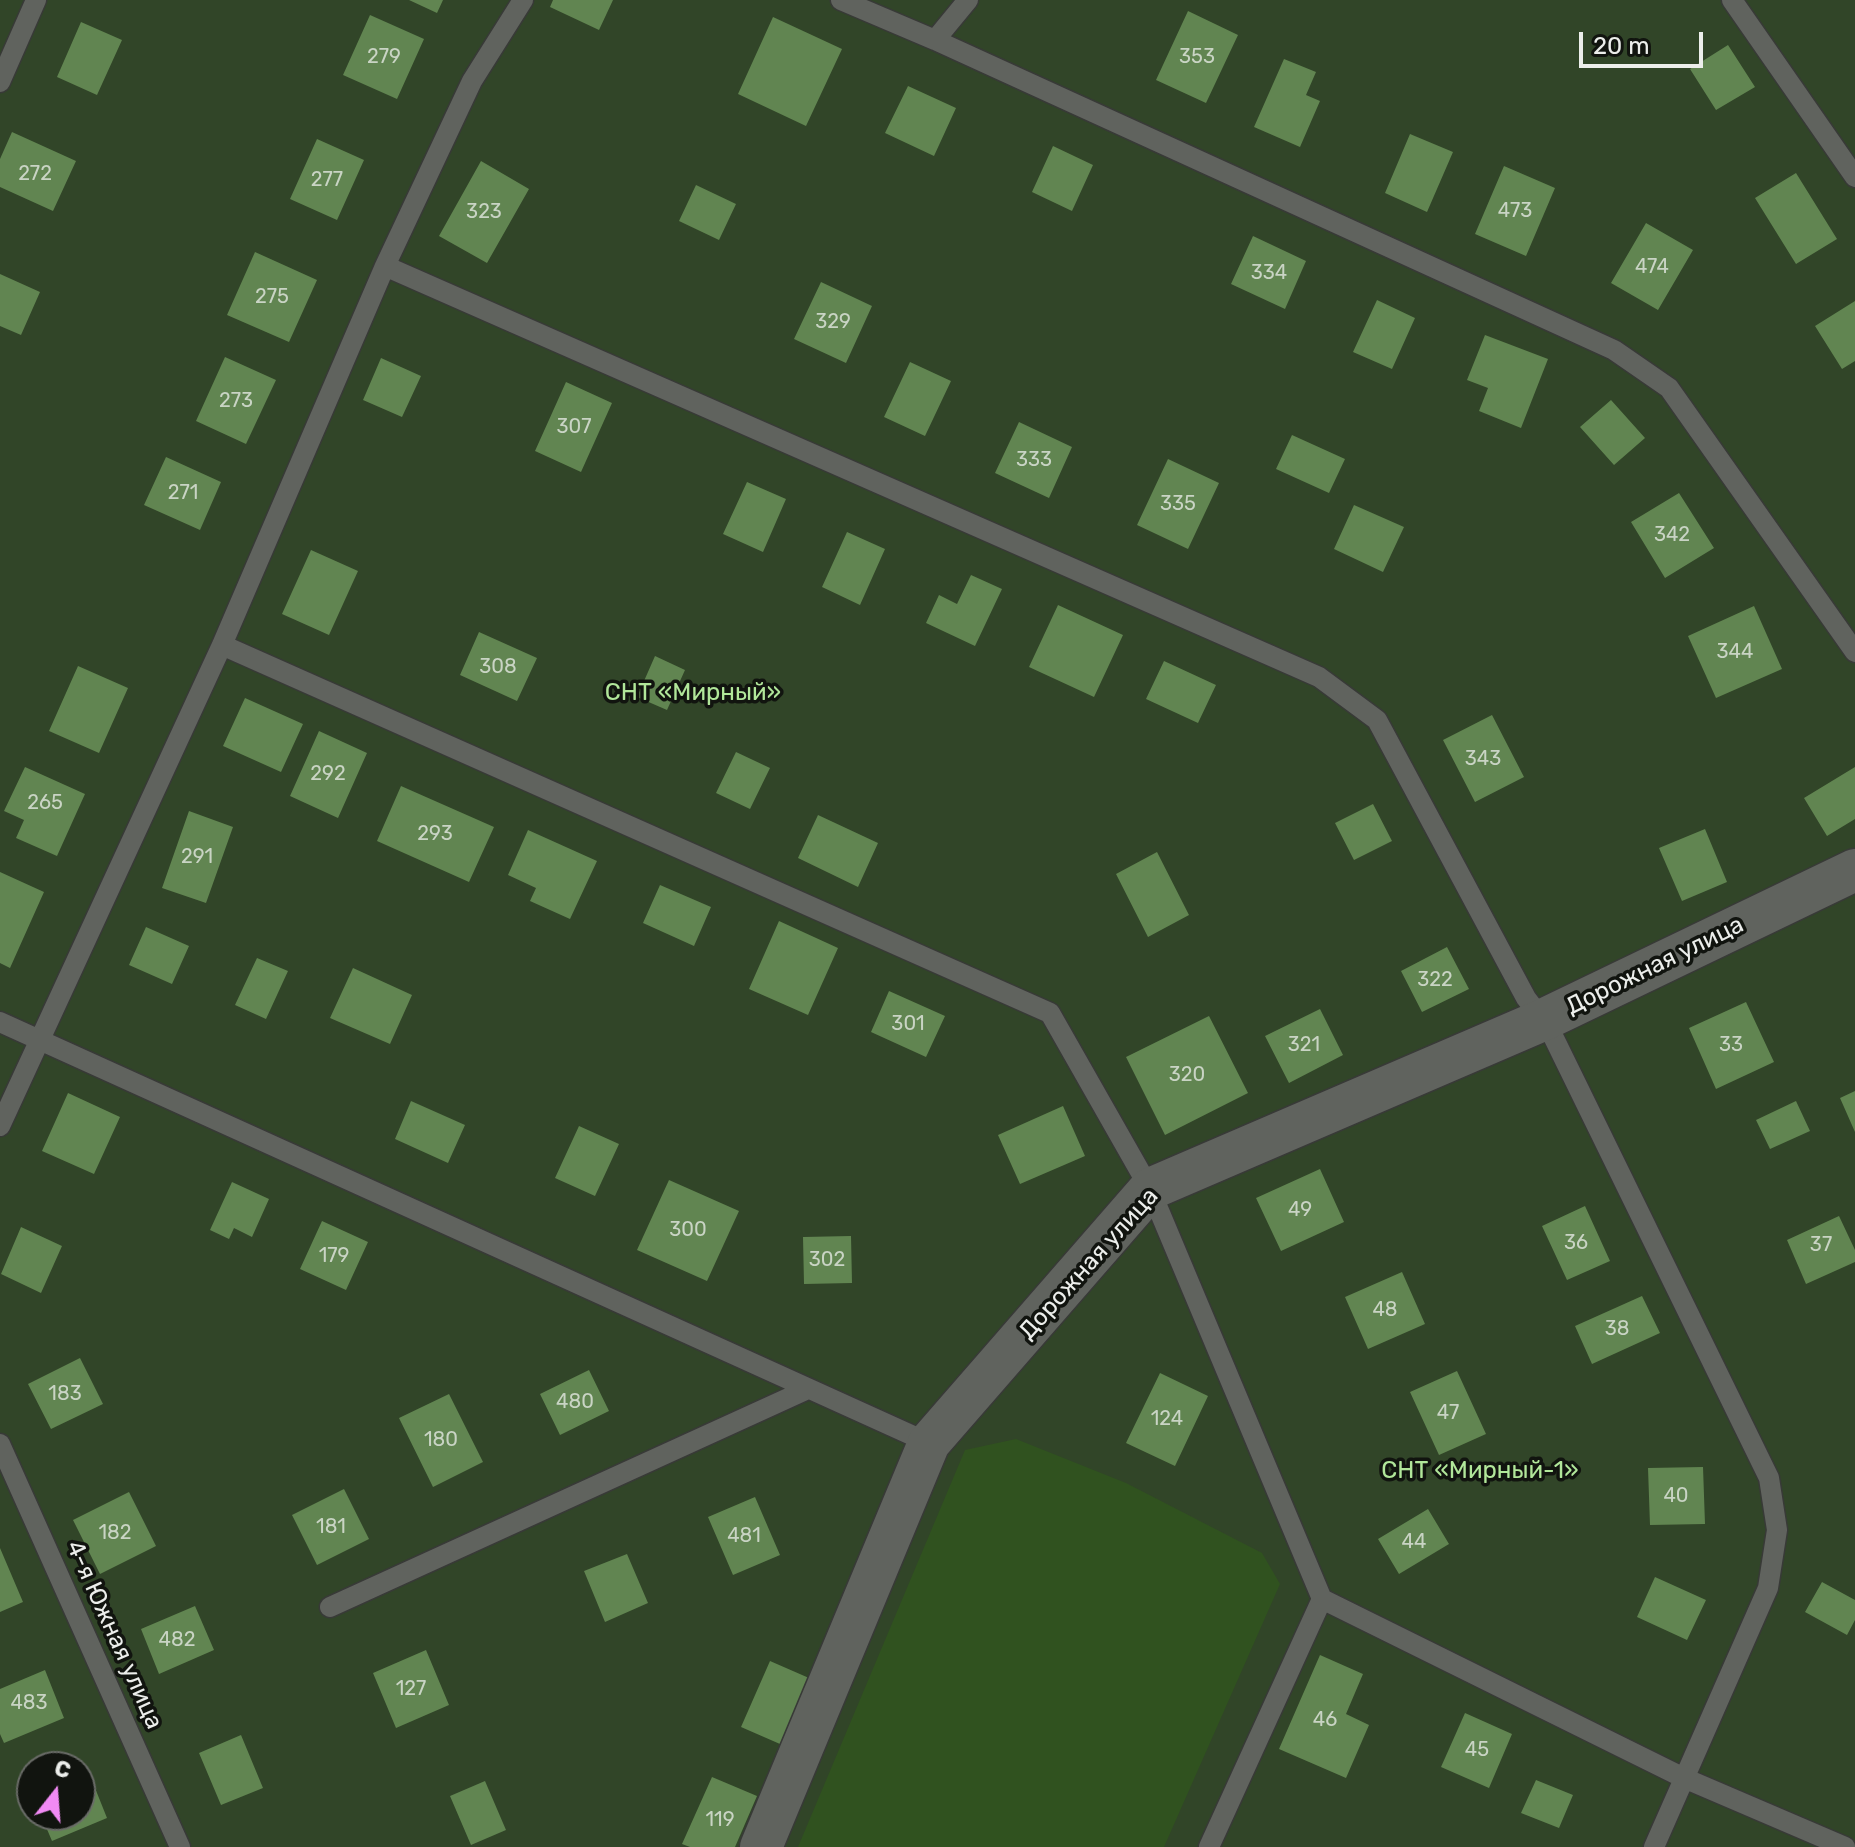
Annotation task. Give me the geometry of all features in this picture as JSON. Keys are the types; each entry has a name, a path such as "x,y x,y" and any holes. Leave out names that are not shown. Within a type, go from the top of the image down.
{"street":[{"name":"Дорожная улица","path":"761,1847 929,1443 1150,1189 1543,1020 1855,870"}],"lane":[{"path":"0,82 36,0"},
{"path":"0,1126 222,645 385,266 472,81 523,0"},
{"path":"841,0 1614,350 1669,388 1855,652"},
{"path":"935,40 968,0"},
{"path":"1732,0 1855,177"},
{"path":"385,266 1319,677 1377,720 1526,998 1543,1020 1769,1478 1777,1530 1768,1588 1654,1847"},
{"path":"222,645 1050,1013 1150,1189 1322,1599 1684,1778 1845,1847"},
{"path":"0,1022 929,1443"},
{"path":"330,1607 808,1389"},
{"name":"4-я Южная улица","path":"0,1444 180,1847"},
{"path":"1209,1847 1322,1599"}],"green space":[{"name":"СНТ «Мирный»","path":"0,0 1855,0 1855,1847 0,1847"},
{"path":"1016,1439 1126,1483 1262,1553 1280,1584 1164,1847 798,1847 965,1450"}],"building":[{"path":"409,0 443,0 437,13"},
{"path":"553,0 613,0 599,30 550,7"},
{"path":"1188,11 1238,35 1206,103 1156,80"},
{"path":"370,15 424,39 397,99 343,75"},
{"path":"773,17 842,49 806,126 738,94"},
{"path":"81,22 122,40 97,95 57,77"},
{"path":"1728,45 1755,87 1716,110 1690,69"},
{"path":"1284,59 1316,72 1306,95 1320,101 1300,147 1254,127"},
{"path":"908,86 956,108 934,156 885,133"},
{"path":"12,132 76,161 53,211 0,187 0,159"},
{"path":"1410,134 1453,152 1427,212 1385,193"},
{"path":"317,139 364,160 337,220 290,199"},
{"path":"1053,146 1093,165 1072,211 1032,192"},
{"path":"481,161 529,189 487,263 439,236"},
{"path":"1504,166 1555,188 1526,256 1475,234"},
{"path":"1796,173 1837,239 1796,264 1755,198"},
{"path":"696,185 736,204 719,240 679,221"},
{"path":"1646,223 1693,250 1658,310 1611,283"},
{"path":"1253,236 1306,261 1285,309 1231,284"},
{"path":"255,252 317,280 289,342 227,315"},
{"path":"0,274 40,292 21,335 0,326"},
{"path":"821,282 872,306 846,363 794,339"},
{"path":"1377,300 1415,318 1392,369 1353,352"},
{"path":"1855,301 1855,361 1842,369 1815,326"},
{"path":"1485,335 1548,359 1521,428 1479,411 1488,388 1467,380"},
{"path":"225,357 276,380 246,444 196,421"},
{"path":"381,358 421,376 402,417 363,400"},
{"path":"910,362 951,381 925,436 884,417"},
{"path":"566,382 612,403 581,472 535,451"},
{"path":"1611,400 1645,438 1614,465 1580,427"},
{"path":"1019,422 1072,447 1049,498 995,473"},
{"path":"1292,435 1345,459 1329,493 1276,469"},
{"path":"166,457 221,482 200,530 144,505"},
{"path":"1168,459 1219,483 1188,549 1137,525"},
{"path":"747,482 786,499 763,552 723,534"},
{"path":"1679,493 1714,548 1665,578 1631,522"},
{"path":"1354,505 1404,527 1383,572 1334,549"},
{"path":"847,532 885,549 860,605 822,587"},
{"path":"311,550 358,571 329,635 282,614"},
{"path":"971,575 1002,589 975,646 926,623 939,595 957,604"},
{"path":"1058,605 1123,635 1094,697 1029,667"},
{"path":"1754,606 1782,669 1716,698 1688,636"},
{"path":"479,632 537,658 517,701 460,675"},
{"path":"655,656 685,670 667,710 637,697"},
{"path":"1164,661 1216,685 1198,723 1146,699"},
{"path":"78,666 128,688 99,753 49,731"},
{"path":"245,698 303,724 281,772 223,746"},
{"path":"1492,715 1524,777 1475,802 1443,740"},
{"path":"319,731 367,753 338,818 290,796"},
{"path":"736,752 770,768 750,809 716,793"},
{"path":"25,767 85,794 57,856 16,838 24,820 4,811"},
{"path":"1855,767 1855,819 1827,836 1804,798"},
{"path":"401,786 494,827 469,882 377,841"},
{"path":"1373,804 1392,841 1354,860 1335,823"},
{"path":"189,811 233,827 206,903 162,888"},
{"path":"818,815 878,843 858,887 798,858"},
{"path":"1705,829 1727,882 1682,901 1659,848"},
{"path":"528,830 597,861 570,919 530,901 536,888 508,875"},
{"path":"1157,852 1189,915 1148,937 1116,874"},
{"path":"0,872 44,892 10,968 0,963"},
{"path":"660,885 711,907 694,946 643,923"},
{"path":"779,921 838,948 808,1015 749,989"},
{"path":"146,927 189,946 172,984 129,965"},
{"path":"1447,947 1469,989 1422,1012 1401,971"},
{"path":"257,958 288,971 266,1019 235,1005"},
{"path":"353,968 412,995 390,1044 330,1018"},
{"path":"889,991 945,1016 926,1057 871,1032"},
{"path":"1746,1002 1774,1062 1716,1089 1689,1028"},
{"path":"1320,1009 1343,1055 1289,1083 1265,1036"},
{"path":"1209,1016 1248,1093 1165,1135 1126,1057"},
{"path":"1855,1091 1855,1132 1840,1098"},
{"path":"68,1093 120,1117 94,1174 42,1151"},
{"path":"411,1101 465,1125 448,1163 395,1139"},
{"path":"1796,1101 1810,1131 1770,1149 1756,1120"},
{"path":"1063,1106 1085,1156 1020,1184 998,1135"},
{"path":"579,1126 619,1144 595,1196 555,1178"},
{"path":"1320,1169 1344,1222 1281,1251 1256,1198"},
{"path":"669,1180 739,1211 707,1281 637,1250"},
{"path":"232,1182 269,1199 252,1237 234,1228 229,1239 210,1230"},
{"path":"1585,1206 1610,1261 1567,1280 1542,1226"},
{"path":"1839,1216 1855,1250 1855,1262 1806,1284 1787,1240"},
{"path":"322,1221 368,1242 346,1290 300,1269"},
{"path":"21,1227 62,1246 41,1293 1,1274"},
{"path":"851,1236 852,1283 804,1284 803,1237"},
{"path":"1402,1272 1425,1324 1368,1349 1345,1297"},
{"path":"1642,1296 1660,1333 1592,1364 1575,1326"},
{"path":"80,1358 103,1404 51,1429 28,1384"},
{"path":"589,1370 609,1411 560,1435 540,1394"},
{"path":"1457,1371 1486,1434 1439,1455 1410,1392"},
{"path":"1160,1373 1208,1396 1175,1466 1126,1443"},
{"path":"449,1394 483,1462 433,1487 399,1418"},
{"path":"1703,1467 1705,1524 1650,1525 1648,1468"},
{"path":"344,1489 369,1539 317,1565 292,1515"},
{"path":"129,1492 156,1546 100,1574 73,1520"},
{"path":"755,1497 780,1555 733,1575 708,1517"},
{"path":"1428,1509 1449,1544 1399,1574 1378,1539"},
{"path":"0,1548 23,1602 0,1612"},
{"path":"627,1554 648,1603 605,1622 584,1571"},
{"path":"1655,1577 1706,1600 1687,1640 1637,1617"},
{"path":"1822,1582 1855,1600 1855,1620 1847,1635 1805,1612"},
{"path":"195,1606 214,1650 159,1674 141,1629"},
{"path":"426,1650 449,1705 396,1728 373,1673"},
{"path":"1320,1655 1363,1674 1346,1714 1369,1725 1346,1778 1279,1749"},
{"path":"770,1661 809,1678 780,1744 741,1727"},
{"path":"45,1670 64,1718 4,1743 0,1734 0,1689"},
{"path":"1465,1713 1512,1734 1489,1788 1441,1767"},
{"path":"241,1735 263,1788 221,1805 199,1753"},
{"path":"712,1777 757,1796 735,1847 690,1847 682,1844"},
{"path":"1536,1780 1573,1795 1559,1828 1521,1813"},
{"path":"485,1781 506,1830 471,1845 450,1796"},
{"path":"96,1790 107,1818 96,1823"},
{"path":"48,1831 76,1831 52,1841"}],"park label":[{"name":"СНТ «Мирный-1»","path":"1480,1471"}]}
